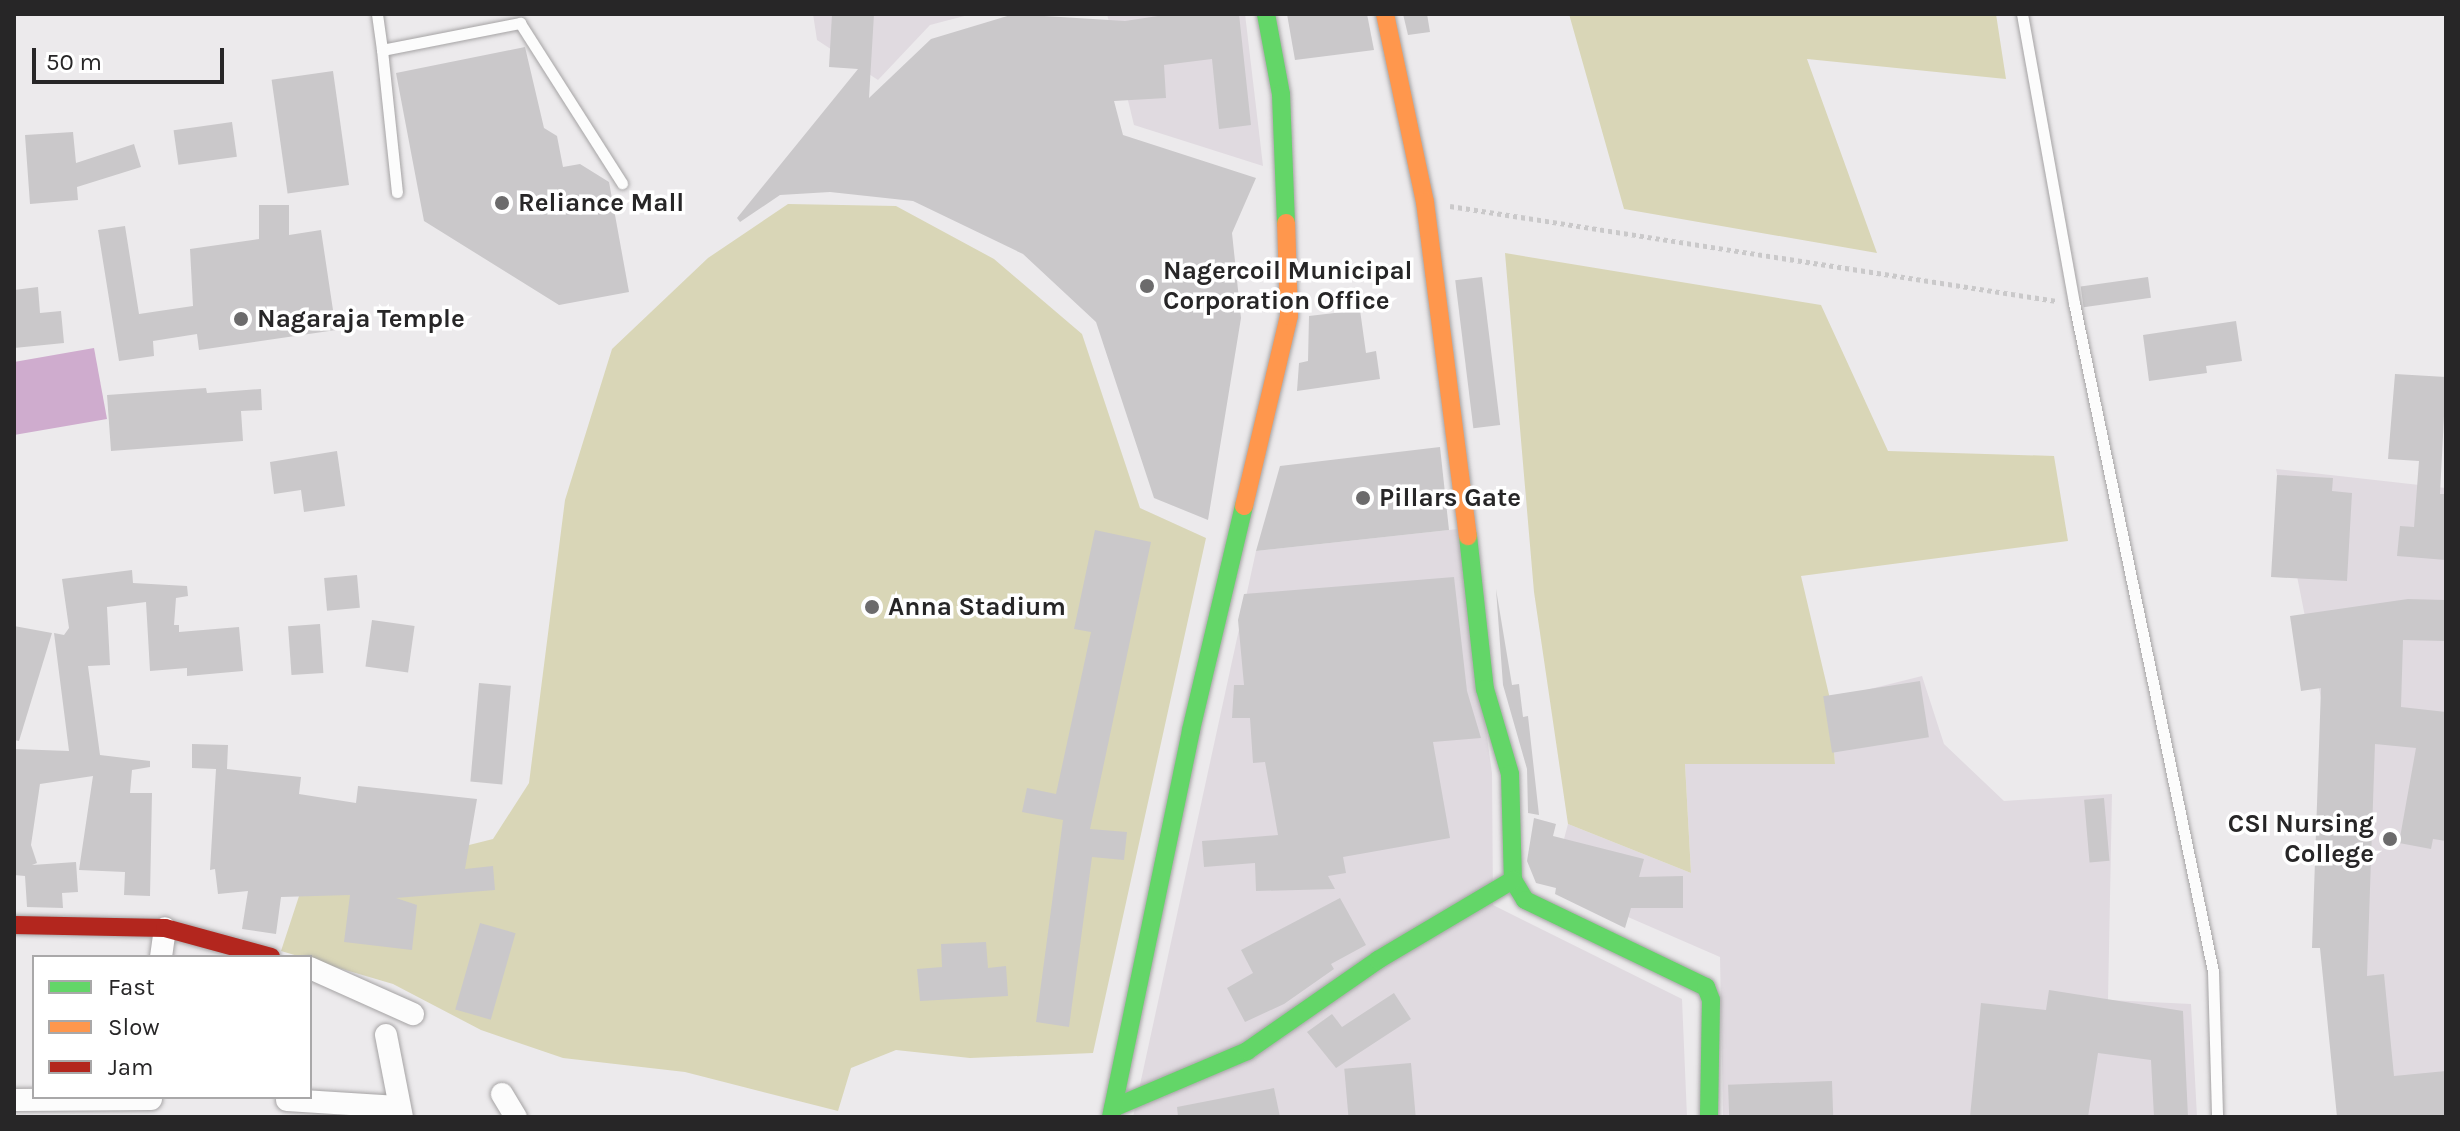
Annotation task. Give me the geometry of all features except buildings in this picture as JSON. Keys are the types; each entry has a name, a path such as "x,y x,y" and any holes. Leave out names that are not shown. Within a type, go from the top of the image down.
{"street":[{"path":"1112,1112 1191,730 1289,316 1281,94 1266,14"},
{"path":"1385,14 1425,202 1447,346 1485,689 1510,774 1509,863 1513,880 1525,900 1706,987 1711,1000 1709,1117"},
{"path":"1112,1112 1247,1051 1378,960 1513,880"},
{"path":"14,925 165,928 264,955"},
{"path":"161,955 165,928"},
{"path":"312,969 413,1014"},
{"path":"287,1100 400,1112 386,1035"},
{"path":"502,1094 516,1117"},
{"path":"14,1100 151,1104"}],"lane":[{"path":"377,14 397,192"},
{"path":"2022,14 2074,303 2213,971 2217,1117"},
{"path":"382,50 520,23 622,183"}],"path":[{"path":"1425,202 2074,303"}],"shaded area":[{"path":"813,14 972,14 930,25 878,80 817,40"},
{"path":"1107,14 1245,14 1263,166 1134,125"},
{"path":"1569,14 1996,14 2006,79 1807,59 1877,253 1624,209"},
{"name":"Anna Stadium","path":"788,204 896,206 994,259 1082,334 1140,508 1206,538 1093,1053 970,1058 896,1050 851,1068 838,1111 685,1072 563,1058 481,1030 393,984 312,960 312,955 281,951 302,887 493,839 529,783 565,500 612,349 708,258"},
{"path":"1505,253 1821,305 1888,451 2054,456 2068,541 1801,576 1830,699 1835,764 1685,764 1691,873 1568,824 1534,592"},
{"path":"94,348 107,419 14,435 14,362"},
{"name":"CSI Nursing College","path":"2276,469 2446,488 2446,1100 2366,1078 2328,734"},
{"path":"1458,529 1492,773 1493,905 1682,999 1687,1117 1133,1117 1256,551"},
{"path":"1922,676 1944,744 2004,801 2112,794 2108,1000 2191,1004 2197,1117 1723,1117 1720,957 1552,884 1568,824 1691,873 1685,764 1835,764 1830,699"}],"traffic: fast":[{"path":"1266,14 1281,94 1286,223"},
{"path":"1111,1117 1191,730 1244,506"},
{"path":"1468,536 1485,689 1510,774 1513,880 1525,900 1706,987 1711,1000 1709,1117"},
{"path":"1113,1108 1247,1051 1378,960 1513,880"}],"traffic: slow":[{"path":"1385,14 1425,202 1468,536"},
{"path":"1244,506 1289,316 1286,223"}],"traffic: jam":[{"path":"14,925 165,928 264,955"}],"place":[{"name":"Reliance Mall","path":"502,203"},
{"name":"Nagercoil Municipal Corporation Office","path":"1147,286"},
{"name":"Nagaraja Temple","path":"241,319"},
{"name":"Pillars Gate","path":"1363,498"},
{"name":"Anna Stadium","path":"872,607"},
{"name":"CSI Nursing College","path":"2390,839"}]}
